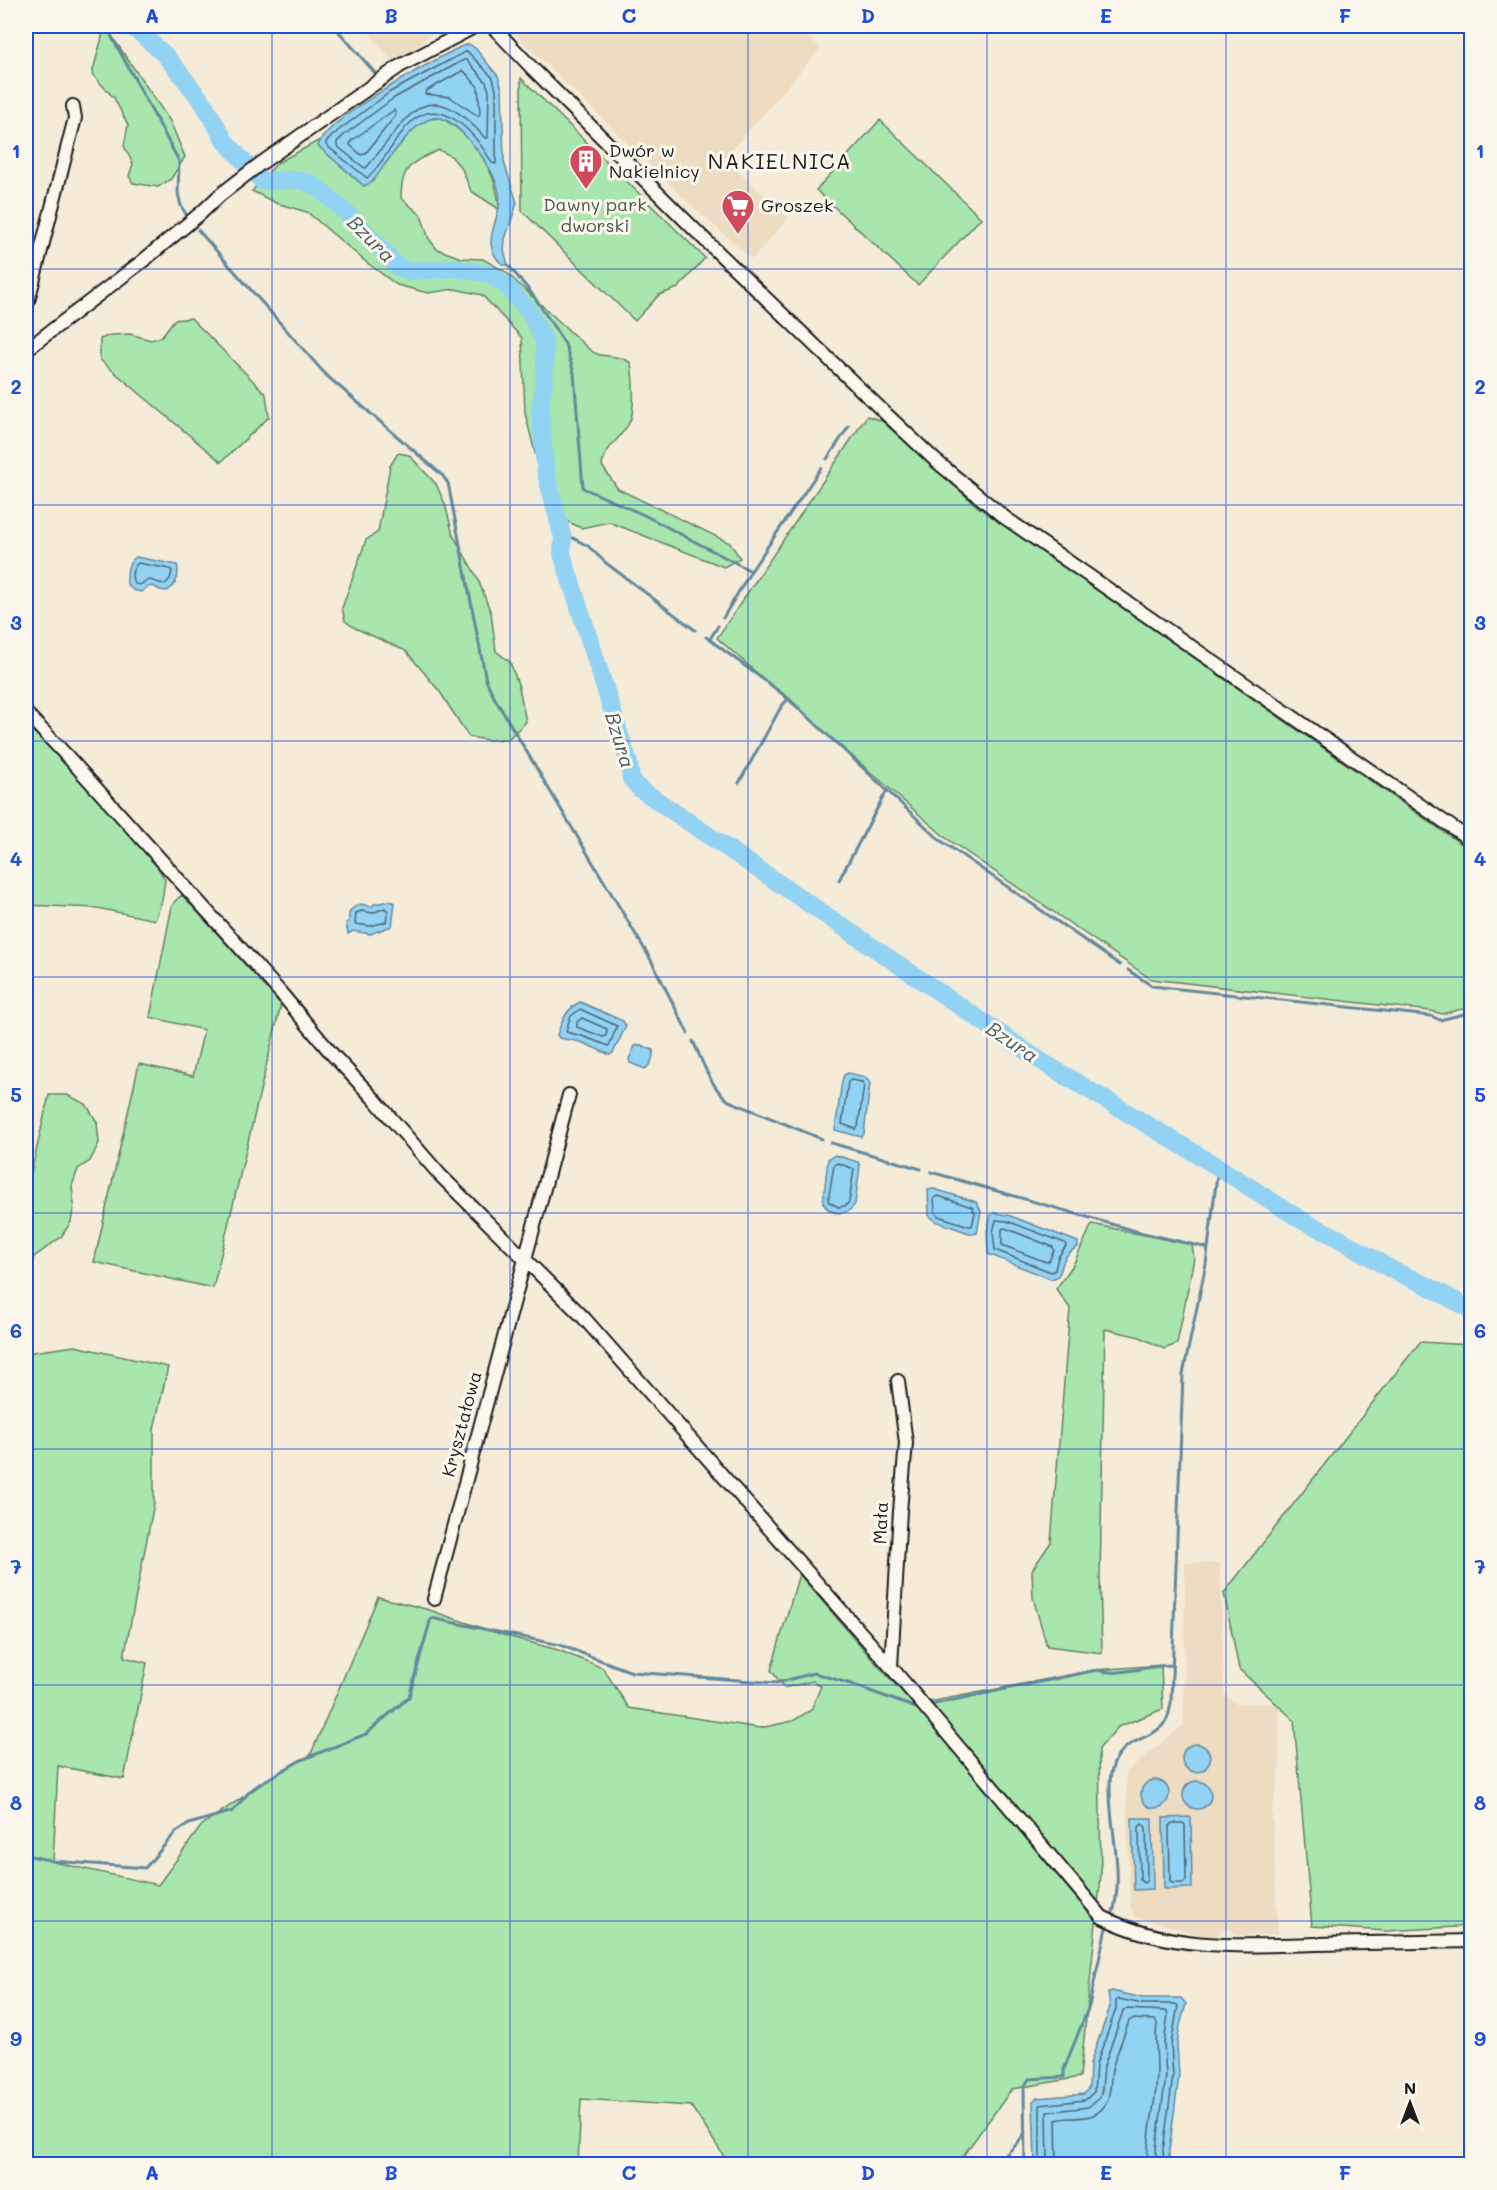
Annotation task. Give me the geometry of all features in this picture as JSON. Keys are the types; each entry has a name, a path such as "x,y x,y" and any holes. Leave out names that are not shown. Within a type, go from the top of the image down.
{"street":[{"path":"26,350 144,260 260,164 400,66 476,26"},
{"path":"492,26 708,243 884,412 970,490 1014,523 1472,841"},
{"path":"26,309 75,118 73,106"},
{"path":"26,713 280,992 440,1175 584,1318 891,1667 1102,1917 1127,1929 1209,1945 1472,1941"},
{"name":"Kryształowa","path":"434,1599 569,1095"},
{"name":"Mała","path":"891,1667 906,1443 898,1381"}],"shaded area":[{"path":"364,26 433,26 437,30 394,64"},
{"path":"507,26 795,26 821,48 724,159 789,218 752,259 687,201"},
{"path":"1185,1563 1220,1563 1224,1694 1237,1704 1279,1703 1280,1769 1272,1811 1278,1934 1236,1936 1230,1929 1220,1930 1218,1936 1205,1936 1135,1917 1130,1905 1126,1772 1184,1725"}],"green space":[{"path":"105,26 170,121 185,157 171,179 158,187 133,183 129,176 133,164 124,146 128,125 114,98 92,74"},
{"name":"Dawny park dworski","path":"521,78 705,258 678,288 659,295 635,321 522,211"},
{"path":"441,118 463,134 482,156 494,182 499,209 471,191 462,169 451,156 439,150 410,166 403,179 401,198 421,215 429,239 437,249 461,258 483,259 506,272 590,350 631,363 633,411 629,423 606,453 602,466 618,489 730,543 740,558 724,567 609,522 581,528 550,513 525,413 522,338 482,295 455,289 428,293 397,285 307,212 276,203 252,191 277,163 320,140 319,146 364,186 415,127 429,119"},
{"path":"880,120 981,218 918,285 816,190"},
{"path":"191,318 266,394 269,417 221,462 100,360 100,339 111,335 130,334 151,340 161,337 174,320"},
{"path":"867,416 882,421 978,507 1471,851 1471,1007 1442,1014 1151,979 946,838 717,638"},
{"path":"398,453 409,455 436,484 445,504 453,535 477,577 491,613 496,651 510,662 519,687 526,722 508,739 488,740 469,737 440,692 406,651 355,628 345,621 342,608 366,540 378,532 390,466"},
{"path":"26,724 87,787 157,866 165,880 162,900 155,920 97,908 26,905"},
{"path":"182,895 281,1004 213,1288 94,1262 139,1064 193,1076 204,1030 150,1017 172,906"},
{"path":"49,1095 67,1095 86,1104 97,1122 99,1143 90,1161 78,1169 72,1186 74,1204 71,1222 61,1237 34,1257 26,1279 26,1195"},
{"path":"1092,1224 1192,1245 1194,1258 1177,1344 1164,1349 1140,1337 1105,1329 1100,1577 1102,1653 1047,1646 1033,1598 1032,1570 1051,1542 1070,1308 1056,1289 1073,1265"},
{"path":"1420,1342 1471,1345 1471,1926 1386,1931 1312,1926 1294,1720 1239,1669 1224,1593"},
{"path":"75,1346 168,1367 154,1429 154,1503 124,1657 147,1663 124,1779 58,1766 53,1862 158,1885 202,1825 275,1775 310,1756 378,1597 426,1609 503,1635 558,1650 603,1668 629,1708 760,1728 793,1721 811,1710 821,1686 813,1681 784,1688 771,1670 799,1574 914,1705 1094,1670 1161,1665 1163,1709 1118,1727 1099,1749 1101,1875 1080,2077 1012,2089 957,2164 729,2164 691,2106 581,2099 578,2164 26,2164 26,1353"}],"water":[{"path":"469,44 498,76 502,89 504,162 517,203 505,239 504,250 508,265 503,265 495,256 492,248 491,239 500,202 494,178 474,146 460,130 448,121 440,118 430,119 421,124 402,142 372,182 364,186 318,146 339,121 358,107 427,65"},
{"path":"136,557 177,565 178,576 173,586 167,591 153,586 141,592 133,590 127,584 127,572 130,563"},
{"path":"390,901 395,903 392,926 370,934 353,931 348,934 346,923 349,921 349,914 353,908 361,904 372,907 374,904"},
{"path":"580,1002 623,1021 626,1026 610,1055 581,1042 559,1038 557,1035 568,1012"},
{"path":"641,1045 653,1050 652,1060 645,1069 630,1063 629,1059 635,1046"},
{"path":"848,1073 865,1077 870,1083 864,1134 861,1137 835,1130 842,1081 844,1075"},
{"path":"835,1155 858,1162 860,1166 855,1204 844,1213 834,1212 823,1203 828,1159"},
{"path":"934,1189 976,1202 981,1211 977,1233 972,1234 935,1221 929,1215 928,1190"},
{"path":"994,1213 1008,1215 1078,1242 1078,1247 1067,1255 1059,1274 1051,1279 988,1254 987,1231 991,1215"},
{"path":"1196,1744 1206,1748 1210,1758 1206,1768 1196,1772 1186,1768 1182,1758 1186,1748"},
{"path":"1155,1780 1165,1784 1169,1794 1165,1804 1155,1808 1145,1804 1141,1794 1145,1784"},
{"path":"1197,1781 1207,1785 1211,1795 1207,1805 1197,1809 1187,1805 1183,1795 1187,1785"},
{"path":"1191,1817 1192,1888 1164,1889 1163,1818"},
{"path":"1132,1818 1152,1818 1153,1889 1134,1890"},
{"path":"1112,1991 1143,1998 1181,1998 1186,2004 1177,2045 1179,2076 1169,2164 1035,2164 1033,2101 1037,2098 1084,2094 1089,2088 1090,2064 1110,2007 1108,1993"}],"waterway":[{"path":"106,26 179,161 178,193 181,206 186,214"},
{"name":"Bzura","path":"132,26 165,55 204,104 225,141 261,180 303,181 325,194 339,206 397,266 409,271 456,268 491,275 508,287 530,313 544,340 545,371 540,411 546,474 563,538 562,554 629,763 631,779 640,789 1039,1060 1218,1167 1303,1221 1338,1238 1394,1271 1472,1310"},
{"path":"334,26 375,73"},
{"path":"198,230 326,375 442,475 448,483 486,680 651,960 688,1033"},
{"path":"508,265 533,295 565,344 574,373 583,488 644,515 751,571"},
{"path":"827,459 849,426"},
{"path":"723,618 751,571 821,468"},
{"path":"563,538 573,538 588,546 606,563 695,630"},
{"path":"710,639 718,626"},
{"path":"706,637 788,698 940,840 1120,965"},
{"path":"739,783 781,707 788,699"},
{"path":"839,880 887,790"},
{"path":"1128,970 1152,986 1431,1016 1440,1020 1472,1012"},
{"path":"693,1041 712,1081 729,1101 822,1139"},
{"path":"831,1143 921,1169"},
{"path":"1112,1916 1117,1876 1110,1801 1111,1773 1121,1752 1160,1728 1166,1721 1171,1703 1183,1374 1206,1264 1218,1167"},
{"path":"931,1172 1139,1232 1208,1248"},
{"path":"26,1855 53,1861 145,1868 176,1832 189,1824 233,1811 250,1791 261,1783 299,1761 366,1734 409,1697 431,1618 560,1645 632,1672 776,1683 814,1673 916,1708"},
{"path":"930,1705 1097,1670 1115,1672 1173,1665"},
{"path":"1025,2164 1024,2087 1029,2079 1064,2077 1064,2069 1089,2006 1106,1928"},
{"path":"996,2164 1025,2133"}],"place":[{"name":"Dwór w Nakielnicy","path":"586,190"},
{"name":"Groszek","path":"738,235"}],"district":[{"name":"NAKIELNICA","path":"780,162"}]}
